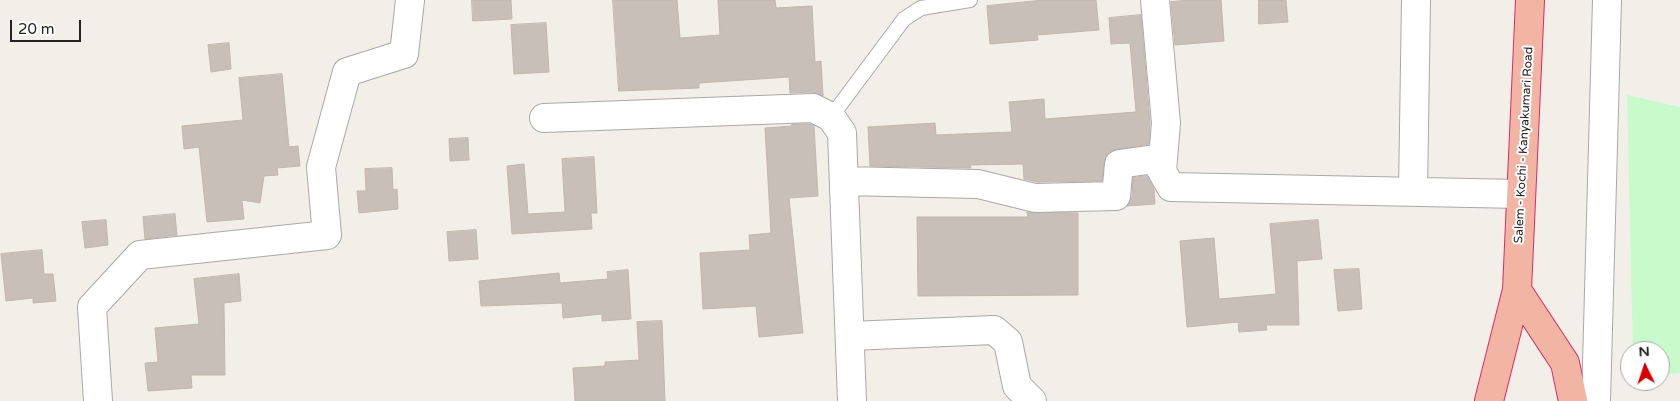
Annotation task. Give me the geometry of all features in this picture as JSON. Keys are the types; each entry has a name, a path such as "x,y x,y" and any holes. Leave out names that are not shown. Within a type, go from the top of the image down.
{"highway":[{"name":"Salem - Kochi - Kanyakumari Road","path":"1489,401 1517,290 1530,0"},
{"path":"1517,290 1565,363 1573,401"}],"street":[{"path":"98,401 92,307 140,255 327,235 321,167 347,72 404,54 410,0"},
{"path":"1155,0 1166,122 1162,171"},
{"path":"1413,192 1416,0"},
{"path":"1596,401 1607,0"},
{"path":"544,118 813,108 831,117 842,133 852,401"},
{"path":"844,182 978,184 1035,198 1116,196 1119,164 1155,159 1171,188 1521,194"},
{"path":"850,336 994,330 1008,342 1018,386 1032,401"}],"lane":[{"path":"831,117 904,19 921,8 970,0"}],"green space":[{"path":"1627,95 1680,107 1680,373 1670,374 1670,341 1633,341"}],"building":[{"path":"472,0 511,0 512,19 473,21"},
{"path":"613,0 677,0 680,38 720,35 718,0 775,0 776,8 812,6 815,62 821,61 823,96 812,92 790,93 789,77 699,83 699,88 619,91"},
{"path":"1044,0 1096,0 1099,30 1037,35 1038,40 990,44 987,6"},
{"path":"1221,0 1224,41 1175,45 1171,2"},
{"path":"1259,0 1286,0 1288,22 1259,24"},
{"path":"1141,15 1150,123 1149,144 1110,151 1104,162 1102,181 1037,182 1024,179 1023,164 970,165 971,168 870,166 868,127 935,123 936,135 1012,132 1009,102 1044,99 1045,119 1136,112 1130,43 1111,44 1109,18"},
{"path":"546,23 549,72 514,74 511,25"},
{"path":"229,43 231,69 211,72 208,45"},
{"path":"282,74 289,147 298,146 300,166 277,168 278,175 264,176 260,203 242,200 244,219 207,222 199,147 184,149 182,126 243,120 239,78"},
{"path":"792,124 810,124 814,126 818,196 789,198 803,333 759,337 756,306 703,309 700,253 750,250 749,235 771,233 765,128 792,126"},
{"path":"468,138 469,160 450,161 449,139"},
{"path":"594,157 597,213 591,213 592,229 512,234 507,166 524,164 528,214 565,212 562,159"},
{"path":"392,168 393,190 397,189 398,209 359,213 357,191 366,191 365,169"},
{"path":"1147,176 1154,189 1155,204 1127,206 1132,197 1133,178"},
{"path":"1027,212 1078,213 1078,295 918,296 917,217 1028,217"},
{"path":"175,214 177,235 145,239 143,217"},
{"path":"106,220 108,245 85,248 82,222"},
{"path":"1318,220 1322,259 1297,261 1299,325 1266,325 1267,330 1239,332 1238,322 1187,327 1180,241 1214,238 1219,299 1276,294 1270,224"},
{"path":"476,230 478,259 449,261 447,232"},
{"path":"42,250 44,274 53,274 56,301 33,303 33,298 6,301 1,254"},
{"path":"1359,269 1362,309 1338,311 1334,270"},
{"path":"628,270 631,319 602,321 602,314 563,318 562,303 481,306 479,281 559,273 560,283 608,279 607,272"},
{"path":"239,274 241,301 224,303 225,375 191,375 192,388 148,391 145,363 158,362 155,328 199,324 194,279"},
{"path":"662,321 665,401 575,401 573,368 605,366 605,362 639,360 637,322"}]}
